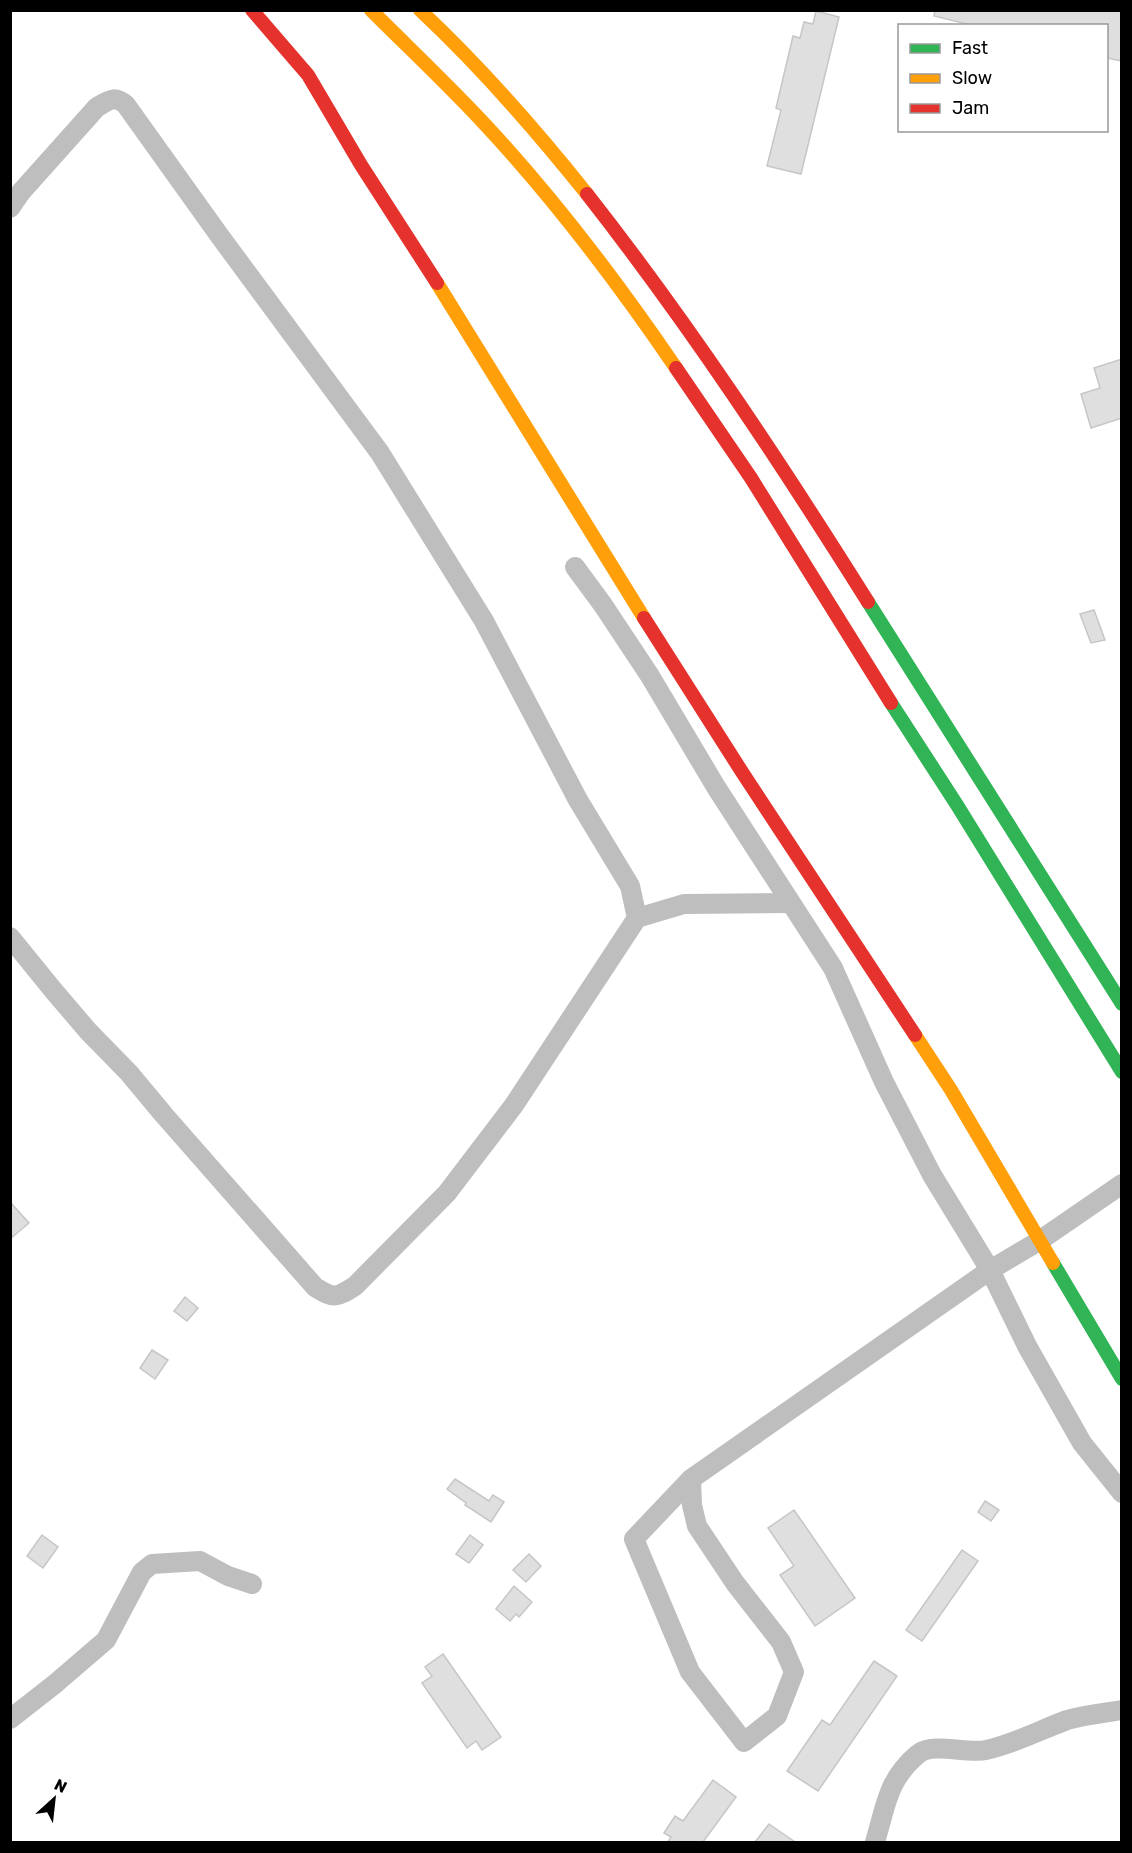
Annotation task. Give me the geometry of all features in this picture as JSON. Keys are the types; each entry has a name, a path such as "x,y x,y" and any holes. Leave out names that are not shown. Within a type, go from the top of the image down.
{"main road":[{"path":"252,10 308,75 361,165 472,337 717,732 951,1090 1122,1379"},
{"path":"371,10 478,117 535,182 654,336 751,478 1122,1072"},
{"path":"420,10 497,89 559,158 632,252 739,402 955,738 1122,1004"}],"street":[{"path":"10,208 21,192 97,107 111,99 119,99 126,105 380,453 484,621 578,800 630,886 637,918"},
{"path":"575,567 650,676 716,788 833,968 884,1082 932,1174 990,1270 1027,1346 1082,1443 1122,1493"},
{"path":"10,937 88,1031 129,1073 315,1287 329,1296 340,1295 355,1286 447,1193 514,1105 637,918 684,904 790,903"},
{"path":"692,1479 692,1505 697,1526 735,1582 781,1642 794,1672 777,1716 744,1742 690,1672 634,1539 692,1479 990,1270 1122,1184"},
{"path":"10,1719 57,1683 106,1640 142,1572 152,1563 200,1561 228,1576 252,1584"},
{"path":"875,1842 887,1798 895,1779 920,1752 947,1748 965,1752 985,1750 1069,1720 1122,1710"}],"building":[{"path":"935,10 1122,10 1122,61 1108,58 1108,24 967,24 934,16"},
{"path":"816,11 839,17 801,174 767,166 781,110 776,108 793,36 800,38 804,22 813,24"},
{"path":"1122,359 1122,418 1091,428 1081,394 1100,388 1094,368"},
{"path":"1094,610 1105,640 1091,643 1080,614"},
{"path":"10,1202 29,1223 10,1239"},
{"path":"185,1297 198,1308 187,1321 174,1311"},
{"path":"152,1350 168,1360 155,1379 140,1368"},
{"path":"455,1479 489,1501 493,1495 504,1502 491,1522 465,1505 466,1503 447,1489"},
{"path":"985,1501 999,1510 991,1521 978,1512"},
{"path":"794,1510 855,1598 815,1626 780,1575 794,1566 768,1528"},
{"path":"42,1535 58,1547 43,1568 27,1556"},
{"path":"470,1535 483,1545 469,1563 456,1554"},
{"path":"962,1550 978,1561 922,1641 906,1630"},
{"path":"529,1554 541,1566 526,1582 513,1570"},
{"path":"514,1586 532,1602 519,1617 516,1614 510,1621 496,1609"},
{"path":"443,1654 501,1737 482,1750 476,1741 467,1748 422,1683 432,1676 425,1667"},
{"path":"874,1661 897,1676 818,1791 787,1771 822,1720 830,1725"},
{"path":"713,1780 736,1797 703,1842 668,1842 671,1837 664,1833 675,1816 683,1821"},
{"path":"769,1824 795,1842 755,1842"}],"traffic: fast":[{"path":"868,602 1122,1004"},
{"path":"891,703 957,805 1122,1072"},
{"path":"1053,1263 1122,1379"}],"traffic: slow":[{"path":"371,10 465,103 531,176 606,270 676,368"},
{"path":"420,10 507,99 587,194"},
{"path":"437,283 644,618"},
{"path":"915,1035 951,1090 1053,1263"}],"traffic: jam":[{"path":"252,10 308,75 361,165 437,283"},
{"path":"587,194 698,343 868,602"},
{"path":"676,368 751,478 891,703"},
{"path":"644,618 915,1035"}]}
